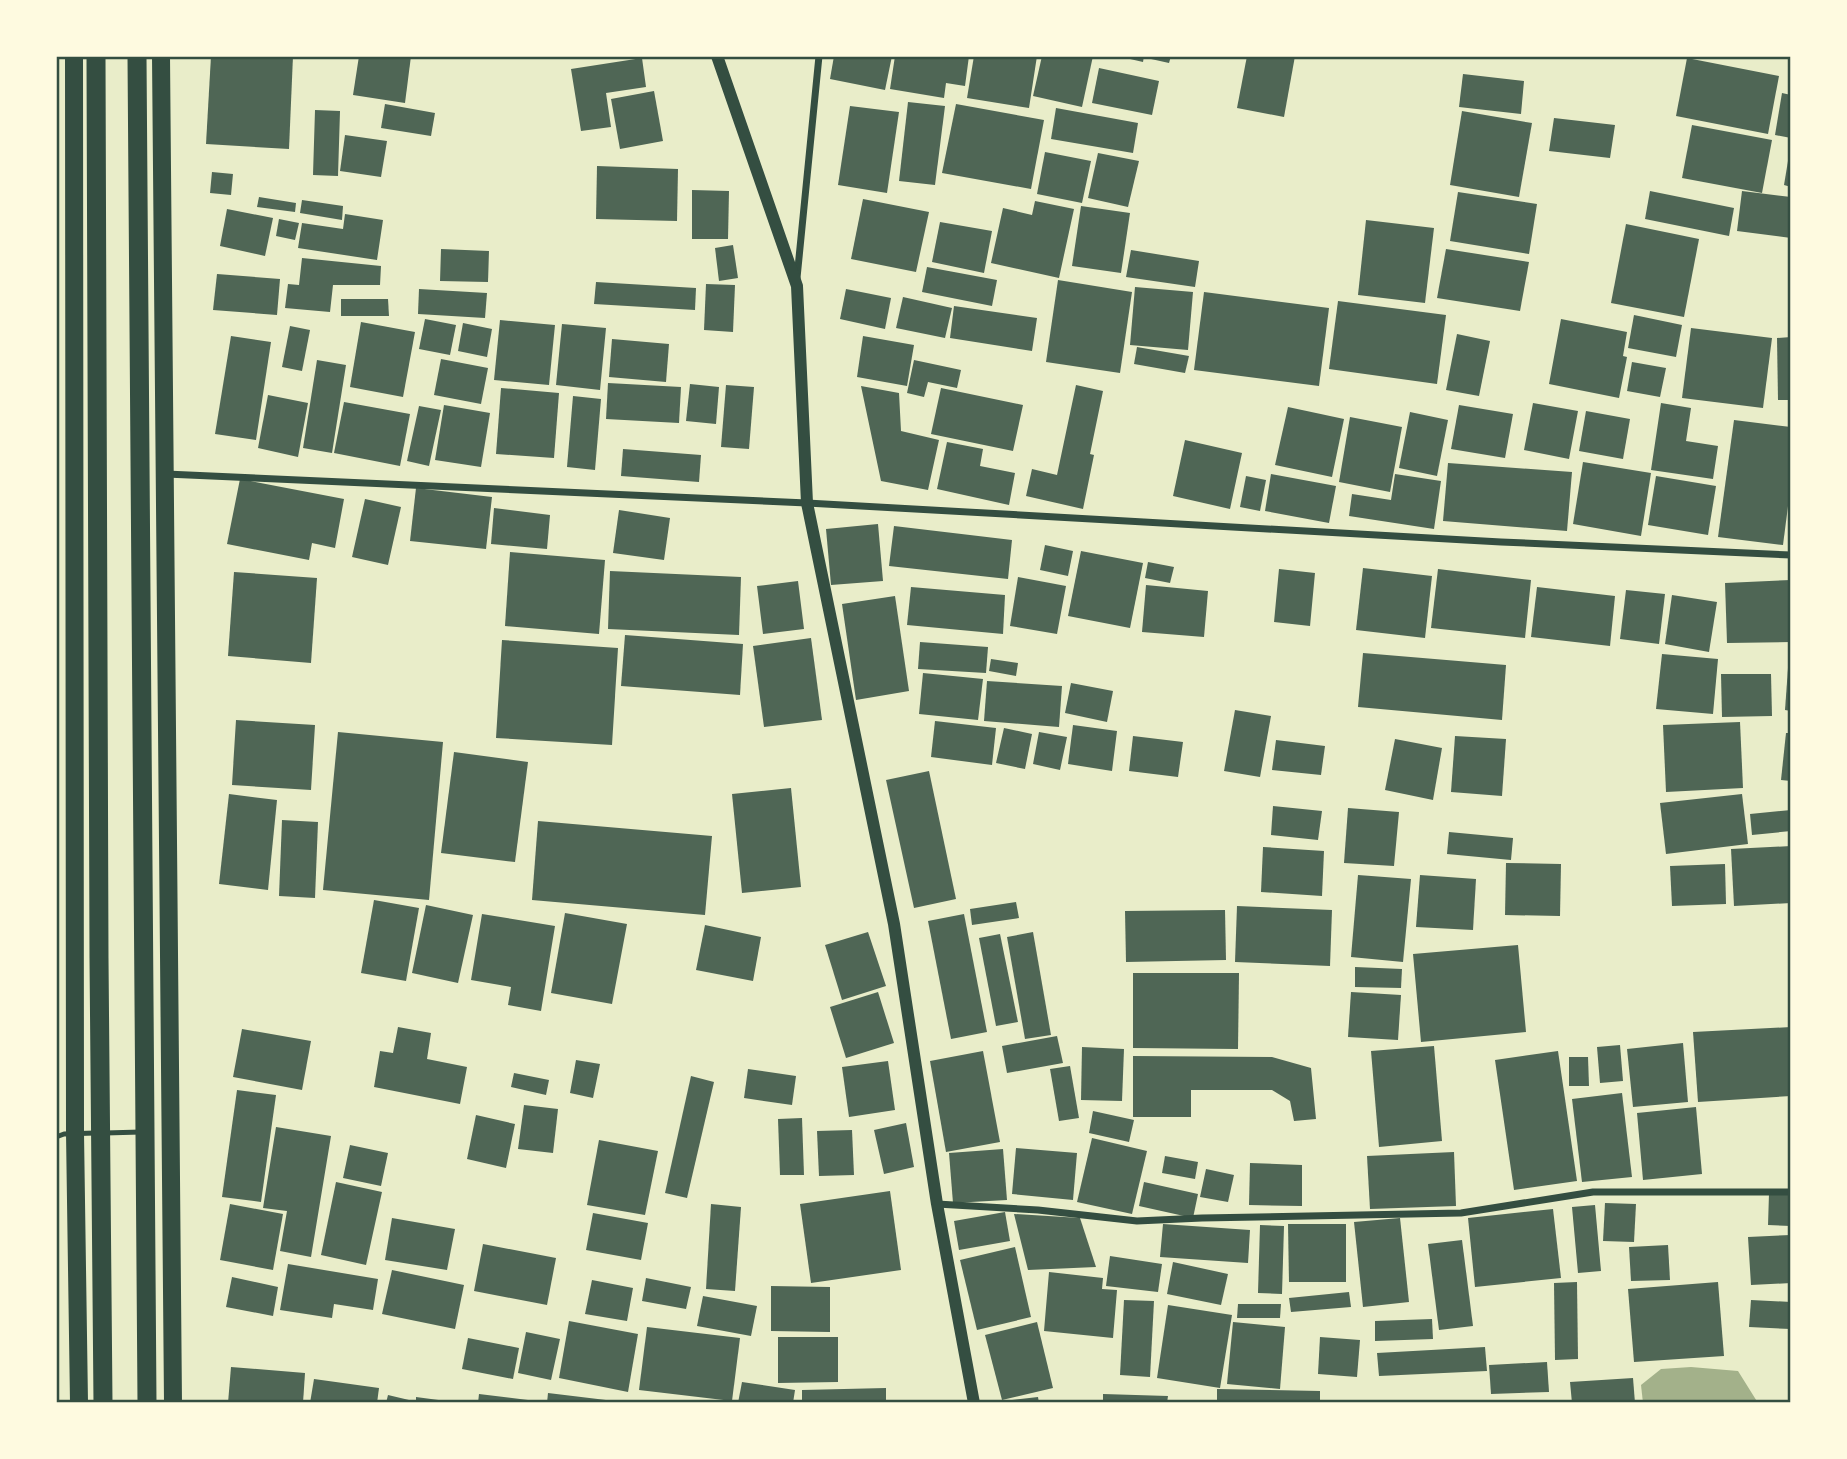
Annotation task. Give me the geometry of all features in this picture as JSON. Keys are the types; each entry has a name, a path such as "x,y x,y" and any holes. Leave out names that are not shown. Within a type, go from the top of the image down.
{"highway":[{"path":"96,56 103,1403"},
{"path":"137,56 147,1403"}],"main road":[{"path":"74,56 70,1134 79,1403"},
{"path":"161,56 173,1403"}],"street":[{"path":"717,56 797,286"},
{"path":"819,56 797,286 807,503 894,924 937,1204 974,1403"},
{"path":"166,474 807,503 1791,555"},
{"path":"937,1204 1038,1210 1137,1221 1461,1213 1593,1192 1791,1192"}],"lane":[{"path":"56,1128 70,1134"},
{"path":"56,1137 70,1134 172,1132"}],"shaded area":[{"path":"1691,1367 1738,1371 1758,1403 1643,1403 1641,1385 1661,1369"}],"building":[{"path":"211,56 293,56 289,149 206,144"},
{"path":"359,56 411,56 405,103 353,95"},
{"path":"834,56 892,56 885,90 830,79"},
{"path":"895,56 969,56 965,86 946,83 944,98 890,89"},
{"path":"974,56 1037,56 1029,108 967,98"},
{"path":"1042,56 1093,56 1082,107 1033,96"},
{"path":"1117,56 1144,56 1143,62"},
{"path":"1151,56 1171,56 1169,63 1151,59"},
{"path":"1247,56 1295,56 1284,117 1237,108"},
{"path":"642,58 646,87 606,93 611,127 581,131 571,69"},
{"path":"1687,58 1779,76 1768,134 1676,116"},
{"path":"1099,68 1159,81 1152,115 1092,103"},
{"path":"1463,74 1524,81 1521,114 1459,107"},
{"path":"654,91 663,141 620,149 611,99"},
{"path":"1782,93 1791,95 1791,138 1775,135"},
{"path":"908,102 945,106 935,185 899,181"},
{"path":"385,104 435,113 431,136 381,128"},
{"path":"956,104 1044,120 1031,189 942,173"},
{"path":"850,106 899,112 887,193 838,185"},
{"path":"1056,108 1138,123 1133,153 1051,139"},
{"path":"315,110 340,111 338,176 313,175"},
{"path":"1462,111 1532,123 1519,197 1450,185"},
{"path":"1554,118 1615,125 1610,158 1549,151"},
{"path":"1692,125 1772,140 1762,193 1682,178"},
{"path":"345,135 387,141 381,177 340,171"},
{"path":"1045,152 1091,161 1082,203 1037,194"},
{"path":"1098,153 1139,161 1128,207 1088,198"},
{"path":"1788,161 1791,161 1791,187 1784,185"},
{"path":"597,166 678,169 677,221 596,219"},
{"path":"212,172 233,174 231,195 210,193"},
{"path":"692,190 729,191 728,239 692,239"},
{"path":"1650,191 1734,208 1729,236 1645,219"},
{"path":"1742,191 1791,197 1791,238 1737,231"},
{"path":"1458,192 1537,204 1529,254 1450,241"},
{"path":"259,197 296,203 295,212 257,207"},
{"path":"863,199 929,212 916,272 851,259"},
{"path":"302,200 343,206 342,220 300,213"},
{"path":"1035,201 1074,209 1059,278 991,263 1003,208 1032,215"},
{"path":"1081,206 1130,213 1121,273 1072,266"},
{"path":"227,209 273,218 265,256 220,246"},
{"path":"345,214 383,220 377,260 298,248 302,223 343,229"},
{"path":"279,219 299,223 295,240 276,236"},
{"path":"1366,220 1434,228 1425,303 1358,295"},
{"path":"940,222 992,231 984,273 932,262"},
{"path":"1626,224 1699,239 1684,317 1611,303"},
{"path":"733,245 738,278 719,281 715,248"},
{"path":"441,249 489,251 488,282 440,281"},
{"path":"1446,249 1529,262 1520,311 1437,298"},
{"path":"1131,250 1199,261 1195,287 1126,277"},
{"path":"302,258 381,266 380,285 333,285 330,312 285,308 288,284 299,285"},
{"path":"927,267 997,280 992,306 922,292"},
{"path":"217,274 280,279 277,315 213,310"},
{"path":"1058,280 1132,292 1120,373 1046,362"},
{"path":"596,282 696,288 695,310 594,304"},
{"path":"706,284 735,285 733,332 704,330"},
{"path":"1135,287 1193,292 1188,350 1130,345"},
{"path":"419,289 487,293 485,318 418,314"},
{"path":"846,289 891,298 885,329 840,319"},
{"path":"1204,292 1329,308 1319,386 1194,370"},
{"path":"903,297 952,308 945,338 896,328"},
{"path":"341,299 388,299 389,316 341,316"},
{"path":"1338,301 1446,315 1437,384 1329,369"},
{"path":"954,306 1037,318 1032,351 950,338"},
{"path":"1634,315 1682,325 1676,357 1628,348"},
{"path":"425,319 456,325 450,355 419,349"},
{"path":"1561,319 1627,332 1623,356 1627,357 1619,398 1549,384"},
{"path":"500,320 555,325 549,385 494,380"},
{"path":"361,322 415,332 403,397 350,387"},
{"path":"463,323 492,329 487,357 458,351"},
{"path":"562,324 606,328 600,390 556,385"},
{"path":"290,326 310,330 302,371 282,367"},
{"path":"1691,328 1772,338 1763,408 1682,398"},
{"path":"1457,334 1490,341 1479,396 1446,390"},
{"path":"231,336 271,342 256,440 215,434"},
{"path":"863,336 914,345 907,386 857,377"},
{"path":"1791,337 1791,400 1778,400 1777,338"},
{"path":"612,339 669,344 666,382 609,377"},
{"path":"1137,347 1189,356 1185,373 1134,364"},
{"path":"441,359 488,368 481,404 434,395"},
{"path":"317,360 346,365 332,453 303,448"},
{"path":"914,360 961,370 957,388 928,382 924,397 907,393"},
{"path":"1632,362 1666,368 1660,397 1627,391"},
{"path":"608,383 681,387 679,423 606,419"},
{"path":"690,384 719,387 716,424 686,421"},
{"path":"726,385 754,387 749,449 721,447"},
{"path":"1076,385 1103,391 1090,454 1094,455 1083,509 1026,496 1032,469 1057,475"},
{"path":"861,386 899,393 901,431 939,440 928,490 881,481"},
{"path":"501,388 559,393 554,458 496,454"},
{"path":"941,388 1023,405 1013,451 931,434"},
{"path":"268,395 308,403 298,457 258,448"},
{"path":"573,396 601,399 595,470 567,467"},
{"path":"344,402 410,414 400,466 334,453"},
{"path":"1533,403 1578,411 1569,459 1524,450"},
{"path":"1661,403 1691,408 1686,441 1718,446 1713,479 1651,470"},
{"path":"444,405 490,413 481,467 435,460"},
{"path":"1459,405 1513,414 1505,458 1451,449"},
{"path":"419,406 441,410 429,466 407,461"},
{"path":"1288,407 1344,419 1332,477 1275,465"},
{"path":"1586,411 1630,419 1623,459 1579,451"},
{"path":"1410,412 1448,420 1437,476 1399,468"},
{"path":"1350,417 1402,427 1390,492 1339,482"},
{"path":"1734,420 1791,427 1791,483 1783,545 1718,537"},
{"path":"1185,440 1242,453 1230,509 1173,496"},
{"path":"947,442 983,449 980,466 1015,473 1009,505 937,489"},
{"path":"623,449 701,455 699,482 621,476"},
{"path":"1583,462 1651,473 1641,536 1573,524"},
{"path":"1448,463 1572,472 1567,531 1443,521"},
{"path":"1271,474 1336,486 1329,523 1265,511"},
{"path":"1395,474 1441,481 1434,529 1349,516 1352,494 1391,500"},
{"path":"1246,476 1266,480 1260,511 1240,507"},
{"path":"1656,476 1716,486 1708,535 1648,525"},
{"path":"240,479 344,499 335,548 312,543 309,560 227,544"},
{"path":"416,488 492,497 486,549 410,541"},
{"path":"365,499 401,507 388,565 352,557"},
{"path":"494,508 550,515 547,549 491,544"},
{"path":"619,510 670,518 664,560 613,553"},
{"path":"878,524 883,581 831,585 826,529"},
{"path":"894,526 1012,540 1008,579 889,566"},
{"path":"1045,545 1073,551 1068,576 1040,570"},
{"path":"1081,551 1143,563 1130,628 1068,616"},
{"path":"510,552 605,560 599,634 505,626"},
{"path":"1148,562 1174,567 1170,583 1145,578"},
{"path":"1363,568 1432,576 1425,638 1356,630"},
{"path":"1279,569 1315,573 1310,626 1274,622"},
{"path":"1438,569 1531,580 1525,638 1431,628"},
{"path":"610,571 741,577 739,635 608,629"},
{"path":"234,572 317,578 311,663 228,656"},
{"path":"1018,577 1066,586 1057,634 1010,626"},
{"path":"1791,580 1791,642 1727,643 1725,583"},
{"path":"798,581 804,629 763,634 757,586"},
{"path":"1146,585 1208,591 1204,637 1142,632"},
{"path":"911,587 1005,595 1003,634 907,625"},
{"path":"1537,587 1615,596 1610,646 1531,637"},
{"path":"1626,590 1665,594 1659,644 1620,639"},
{"path":"1672,595 1717,602 1709,652 1665,644"},
{"path":"895,596 909,691 856,700 842,604"},
{"path":"625,635 743,644 740,695 621,686"},
{"path":"811,638 822,720 764,727 753,646"},
{"path":"502,640 618,648 612,745 496,738"},
{"path":"920,642 988,647 986,673 918,669"},
{"path":"1363,653 1506,665 1502,720 1358,707"},
{"path":"1662,654 1718,659 1713,714 1656,709"},
{"path":"1791,654 1791,711 1785,710"},
{"path":"991,659 1018,663 1016,676 989,671"},
{"path":"923,673 983,679 978,720 919,714"},
{"path":"1721,674 1771,674 1772,716 1722,717"},
{"path":"987,681 1062,686 1059,727 984,721"},
{"path":"1071,683 1113,691 1107,722 1065,713"},
{"path":"1235,710 1271,716 1260,777 1224,771"},
{"path":"236,720 315,725 311,790 232,785"},
{"path":"935,721 996,728 992,765 931,757"},
{"path":"1740,722 1743,788 1666,792 1663,725"},
{"path":"1073,725 1117,731 1112,771 1068,764"},
{"path":"1004,728 1032,734 1025,769 996,763"},
{"path":"338,732 443,742 429,900 323,890"},
{"path":"1039,732 1067,737 1060,770 1033,764"},
{"path":"1786,733 1791,733 1791,781 1781,780"},
{"path":"1133,736 1183,742 1178,777 1129,771"},
{"path":"1455,736 1506,739 1502,796 1451,792"},
{"path":"1395,739 1442,748 1433,800 1385,790"},
{"path":"1276,740 1325,746 1321,775 1272,770"},
{"path":"454,752 528,762 515,862 441,853"},
{"path":"929,771 956,899 914,908 886,780"},
{"path":"791,788 801,887 742,893 732,794"},
{"path":"229,794 277,800 268,890 219,884"},
{"path":"1742,794 1748,844 1666,854 1660,803"},
{"path":"1273,806 1322,811 1318,840 1271,835"},
{"path":"1348,808 1399,812 1394,866 1344,863"},
{"path":"1791,810 1791,831 1752,835 1750,814"},
{"path":"282,820 318,822 315,898 279,896"},
{"path":"538,821 712,836 705,915 532,900"},
{"path":"1449,832 1513,838 1511,860 1447,854"},
{"path":"1791,846 1791,903 1734,906 1731,849"},
{"path":"1263,847 1324,851 1322,896 1261,892"},
{"path":"1506,863 1561,864 1560,916 1505,915"},
{"path":"1725,864 1726,904 1672,906 1670,866"},
{"path":"1358,875 1411,879 1403,962 1351,957"},
{"path":"1420,875 1476,879 1473,930 1416,927"},
{"path":"374,900 419,908 406,981 361,973"},
{"path":"1016,902 1019,918 972,925 970,909"},
{"path":"426,905 473,915 458,983 412,973"},
{"path":"1237,906 1332,910 1330,966 1235,962"},
{"path":"1225,910 1226,960 1126,962 1125,911"},
{"path":"565,913 627,924 612,1004 551,993"},
{"path":"482,914 555,926 541,1011 508,1005 511,987 471,980"},
{"path":"964,914 987,1032 951,1039 928,921"},
{"path":"705,925 761,937 753,981 696,970"},
{"path":"868,932 886,986 842,1000 825,945"},
{"path":"1033,932 1051,1035 1025,1039 1007,937"},
{"path":"1000,934 1018,1022 996,1026 979,938"},
{"path":"1518,945 1526,1032 1421,1042 1413,954"},
{"path":"1355,967 1402,969 1401,988 1355,987"},
{"path":"1133,973 1239,973 1238,1049 1133,1048"},
{"path":"878,992 894,1043 846,1058 830,1007"},
{"path":"1351,992 1401,995 1398,1040 1348,1037"},
{"path":"398,1027 431,1033 427,1059 467,1067 460,1104 374,1087 380,1051 393,1053"},
{"path":"1791,1027 1791,1096 1698,1102 1693,1032"},
{"path":"242,1029 311,1041 302,1090 233,1077"},
{"path":"1057,1036 1063,1063 1007,1073 1002,1046"},
{"path":"1683,1043 1688,1102 1633,1107 1627,1049"},
{"path":"1620,1045 1623,1081 1600,1083 1597,1047"},
{"path":"1434,1046 1442,1141 1379,1147 1371,1051"},
{"path":"1082,1047 1124,1049 1122,1101 1081,1100"},
{"path":"983,1051 1000,1142 946,1152 930,1061"},
{"path":"1558,1051 1577,1181 1514,1190 1495,1060"},
{"path":"1133,1056 1272,1057 1311,1068 1316,1119 1294,1121 1290,1101 1272,1090 1191,1090 1191,1117 1133,1117"},
{"path":"1569,1057 1588,1057 1589,1086 1569,1086"},
{"path":"576,1060 600,1064 593,1098 570,1093"},
{"path":"888,1061 895,1110 849,1117 842,1067"},
{"path":"1070,1066 1079,1118 1059,1121 1050,1069"},
{"path":"748,1069 796,1076 792,1105 744,1098"},
{"path":"514,1073 549,1080 546,1095 511,1087"},
{"path":"691,1076 714,1082 687,1198 665,1193"},
{"path":"237,1090 276,1095 261,1202 222,1197"},
{"path":"1622,1093 1632,1177 1582,1182 1572,1099"},
{"path":"524,1105 558,1109 553,1153 518,1149"},
{"path":"1696,1107 1702,1174 1643,1180 1637,1113"},
{"path":"1093,1111 1134,1120 1129,1142 1089,1133"},
{"path":"476,1115 515,1124 506,1168 467,1159"},
{"path":"802,1118 804,1175 780,1175 778,1119"},
{"path":"906,1123 914,1167 884,1174 874,1130"},
{"path":"276,1127 331,1136 311,1257 280,1251 287,1211 263,1208"},
{"path":"852,1130 854,1175 819,1176 817,1131"},
{"path":"1092,1138 1147,1151 1132,1214 1077,1202"},
{"path":"599,1140 658,1151 645,1215 587,1205"},
{"path":"350,1145 388,1153 381,1186 343,1178"},
{"path":"1016,1148 1077,1153 1073,1200 1012,1194"},
{"path":"1003,1149 1007,1200 953,1203 949,1153"},
{"path":"1454,1152 1456,1206 1370,1209 1367,1156"},
{"path":"1165,1156 1198,1162 1195,1179 1162,1173"},
{"path":"1250,1163 1302,1165 1302,1206 1249,1205"},
{"path":"1206,1169 1234,1175 1228,1202 1200,1197"},
{"path":"336,1182 382,1192 366,1265 321,1255"},
{"path":"1144,1182 1198,1194 1193,1218 1139,1206"},
{"path":"890,1191 901,1270 811,1283 800,1204"},
{"path":"1769,1193 1791,1194 1791,1226 1768,1225"},
{"path":"1605,1203 1636,1204 1634,1242 1603,1241"},
{"path":"230,1204 283,1214 273,1270 220,1260"},
{"path":"711,1204 741,1207 735,1291 706,1289"},
{"path":"1595,1205 1601,1271 1578,1273 1572,1207"},
{"path":"1553,1209 1561,1278 1475,1287 1468,1218"},
{"path":"1005,1212 1010,1241 959,1250 954,1221"},
{"path":"593,1213 648,1223 641,1260 586,1250"},
{"path":"1014,1214 1080,1218 1096,1267 1028,1270"},
{"path":"392,1218 455,1229 447,1270 385,1260"},
{"path":"1400,1218 1409,1302 1363,1307 1354,1222"},
{"path":"1163,1224 1250,1230 1248,1263 1160,1257"},
{"path":"1288,1224 1346,1224 1346,1282 1289,1282"},
{"path":"1260,1225 1284,1226 1282,1294 1258,1293"},
{"path":"1791,1235 1791,1283 1751,1285 1748,1237"},
{"path":"1462,1240 1473,1326 1439,1330 1428,1244"},
{"path":"483,1244 556,1258 547,1305 474,1291"},
{"path":"1668,1245 1670,1280 1631,1281 1629,1247"},
{"path":"1015,1247 1031,1317 977,1330 960,1260"},
{"path":"1110,1256 1162,1264 1158,1292 1106,1286"},
{"path":"1173,1262 1228,1274 1221,1305 1167,1294"},
{"path":"288,1264 378,1279 373,1310 334,1304 332,1318 280,1310"},
{"path":"392,1270 464,1285 455,1329 382,1314"},
{"path":"1049,1272 1103,1278 1102,1289 1117,1290 1113,1338 1044,1331"},
{"path":"232,1277 278,1287 273,1316 226,1307"},
{"path":"646,1278 691,1287 686,1309 642,1301"},
{"path":"592,1280 633,1288 627,1321 585,1314"},
{"path":"1577,1282 1578,1359 1555,1360 1554,1283"},
{"path":"1718,1282 1724,1356 1634,1362 1628,1289"},
{"path":"771,1286 830,1287 830,1332 771,1331"},
{"path":"1349,1292 1351,1307 1291,1312 1289,1298"},
{"path":"703,1296 757,1306 751,1336 697,1326"},
{"path":"1124,1300 1154,1301 1150,1377 1120,1375"},
{"path":"1751,1300 1791,1302 1791,1329 1749,1327"},
{"path":"1238,1304 1281,1304 1280,1318 1237,1318"},
{"path":"1168,1305 1232,1315 1220,1388 1157,1378"},
{"path":"1432,1319 1433,1339 1375,1341 1375,1321"},
{"path":"569,1321 638,1334 628,1392 559,1378"},
{"path":"1037,1322 1053,1388 1002,1400 985,1335"},
{"path":"1233,1322 1285,1327 1280,1389 1227,1384"},
{"path":"647,1327 740,1338 732,1401 639,1390"},
{"path":"526,1332 560,1339 551,1380 518,1373"},
{"path":"778,1337 838,1337 838,1382 778,1383"},
{"path":"1320,1337 1360,1340 1357,1377 1318,1374"},
{"path":"468,1338 519,1348 513,1379 462,1369"},
{"path":"1485,1347 1487,1371 1379,1376 1377,1353"},
{"path":"1547,1362 1549,1392 1491,1394 1489,1365"},
{"path":"231,1367 305,1373 303,1403 228,1403"},
{"path":"1633,1378 1635,1403 1572,1403 1570,1382"},
{"path":"314,1379 379,1388 377,1403 310,1403"},
{"path":"742,1382 795,1390 793,1403 738,1403"},
{"path":"886,1388 886,1403 802,1403 802,1390"},
{"path":"1217,1389 1320,1391 1320,1403 1217,1403"},
{"path":"548,1393 606,1400 606,1403 547,1403"},
{"path":"479,1394 536,1401 536,1403 478,1403"},
{"path":"1103,1394 1168,1396 1167,1403 1103,1403"},
{"path":"388,1395 409,1400 409,1403 386,1403"},
{"path":"416,1397 446,1401 446,1403 416,1403"},
{"path":"1038,1397 1039,1403 1004,1403 1004,1401"}]}
